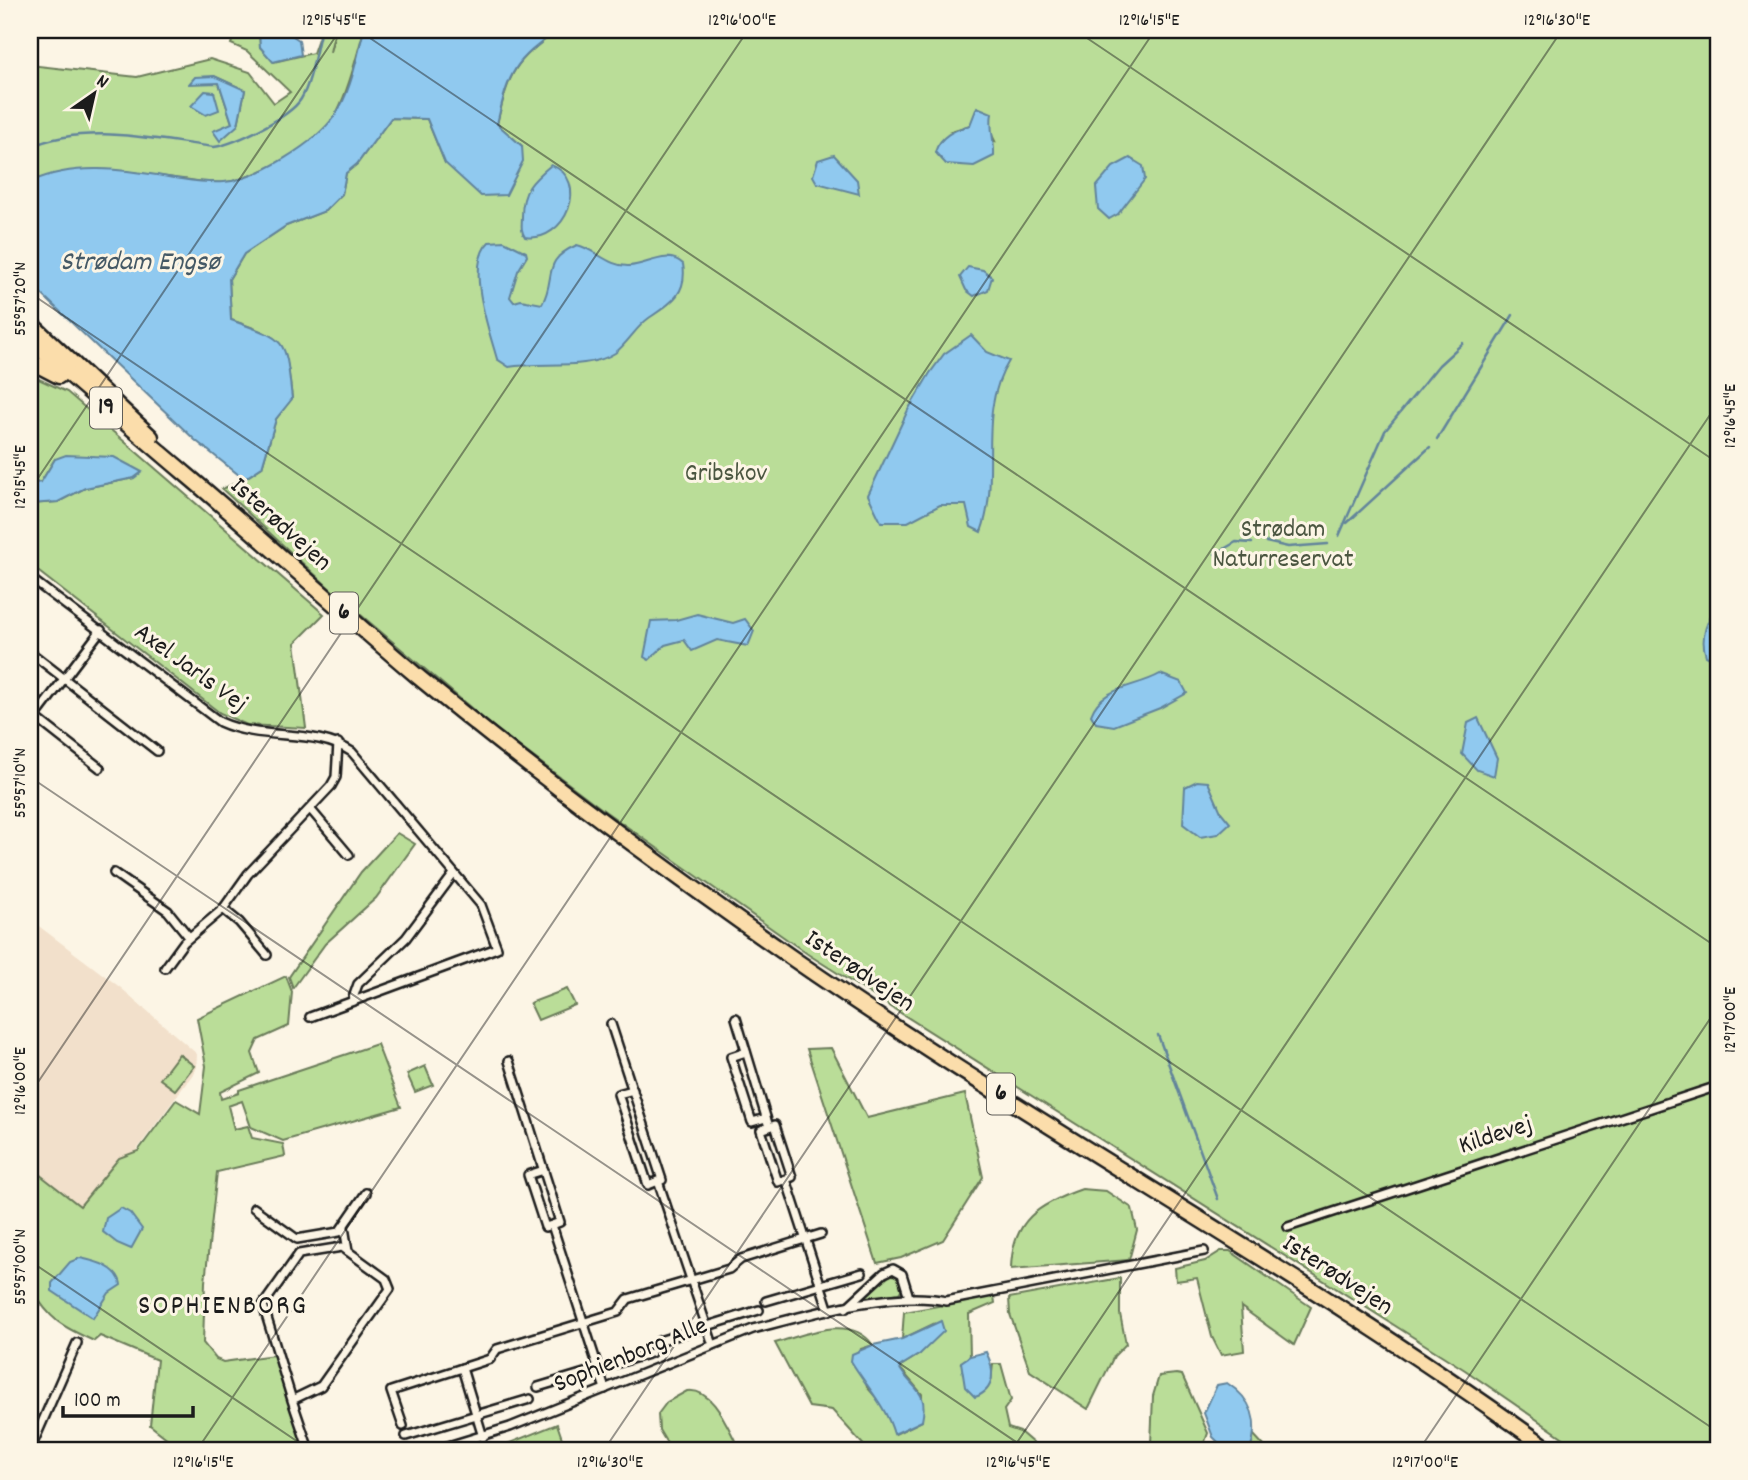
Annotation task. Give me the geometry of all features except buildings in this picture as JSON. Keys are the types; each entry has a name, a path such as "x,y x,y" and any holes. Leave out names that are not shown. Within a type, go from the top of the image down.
{"highway":[{"name":"Isterødvejen","path":"30,323 123,408 185,473"},
{"name":"Isterødvejen","path":"30,340 137,436 185,473 427,684 687,883 800,963 945,1059 1354,1315 1469,1391 1550,1450"},
{"path":"30,360 53,371 103,414 137,436"}],"street":[{"path":"209,30 234,33"},
{"name":"Axel Jarls Vej","path":"30,578 220,722 243,732 338,743"},
{"path":"100,768 32,715 101,630"},
{"path":"30,652 157,751"},
{"path":"165,968 189,937 223,909 248,874 331,786 336,776 338,743 352,752 481,905 497,948 310,1017"},
{"path":"311,810 349,855"},
{"path":"114,873 168,911 189,937"},
{"path":"352,1001 358,984 405,938 453,875"},
{"path":"223,909 239,922 267,955"},
{"path":"736,1018 769,1127"},
{"path":"611,1024 633,1090 662,1180 648,1185 618,1094 633,1090"},
{"path":"746,1052 732,1057 752,1122 766,1118"},
{"path":"509,1061 544,1170 560,1222 545,1227 528,1175 544,1170"},
{"name":"Kildevej","path":"1288,1227 1718,1086"},
{"path":"775,1125 792,1177 786,1179 778,1182 761,1130 775,1125"},
{"path":"786,1179 829,1311"},
{"path":"658,1181 713,1345"},
{"path":"254,1208 296,1239 340,1232 366,1193"},
{"path":"552,1225 605,1389"},
{"path":"344,1226 348,1251"},
{"path":"403,1426 391,1391 490,1359 497,1349 618,1312 628,1299 729,1269 741,1259 821,1234"},
{"path":"291,1236 295,1259"},
{"path":"292,1400 321,1385 390,1289 386,1279 342,1247 299,1254 263,1305 292,1400 309,1450"},
{"name":"Sophienborg Alle","path":"435,1450 484,1437 753,1329 829,1311 909,1297 946,1301 1204,1251"},
{"path":"845,1308 884,1273 893,1269 902,1274 909,1297"},
{"path":"766,1301 862,1273"},
{"path":"659,1341 759,1310"},
{"path":"30,1450 77,1343"},
{"path":"538,1387 651,1353"},
{"path":"461,1368 484,1437"},
{"path":"406,1436 530,1399"}],"shaded area":[{"path":"32,921 121,988 197,1054 196,1070 135,1152 113,1172 81,1210 30,1171"}],"green space":[{"path":"236,30 259,30 260,47 274,62 313,53 321,30 335,30 330,52 336,30 364,30 346,92 330,124 289,157 272,166 240,179 221,183 106,170 70,171 30,182 30,65 137,77 210,59 250,72 274,103 290,92 247,51 231,44","holes":["214,76 245,90 238,125 232,123 219,83 190,83"]},
{"name":"Strødam Naturreservat","path":"558,30 615,30 622,35 637,30 1718,30 1718,1431 1712,1434 1711,1450 1581,1450 1465,1370 809,955 606,812 496,729 336,594 222,489 262,467 276,419 292,398 287,364 280,345 263,332 231,320 229,279 244,254 286,226 325,211 342,194 346,173 357,164 391,118 427,119 445,163 522,146 497,124 506,91 522,60","holes":["970,125 989,129 995,141 951,131"]},
{"path":"30,375 67,392 324,614 295,643 306,728 247,725 220,713 30,565 30,504 58,502 85,488 134,478 55,459 41,482 30,484"},
{"path":"397,833 415,844 376,898 325,944 293,988 289,977 361,872"},
{"path":"286,976 292,992 289,1026 258,1040 252,1053 259,1073 220,1092 221,1099 239,1093 239,1090 377,1044 401,1107 283,1141 251,1127 242,1101 228,1106 234,1129 248,1126 252,1138 283,1144 285,1156 217,1172 205,1282 203,1343 216,1359 223,1362 274,1355 305,1450 182,1450 150,1425 157,1360 100,1336 94,1341 65,1327 44,1308 32,1289 30,1167 80,1206 119,1158 138,1151 176,1100 200,1114 206,1066 197,1018"},
{"path":"567,989 575,1005 538,1020 530,1003"},
{"path":"831,1048 867,1118 965,1094 983,1177 943,1240 901,1258 877,1263 807,1049"},
{"path":"179,1054 194,1066 175,1090 160,1079"},
{"path":"425,1066 433,1085 415,1092 407,1074"},
{"path":"1082,1189 1106,1191 1132,1208 1137,1230 1129,1260 1011,1269 1016,1238 1031,1216 1053,1201"},
{"path":"1221,1251 1230,1251 1311,1307 1294,1345 1241,1307 1244,1351 1221,1355 1212,1337 1197,1278 1176,1281 1175,1268 1205,1261"},
{"path":"892,1274 899,1276 903,1287 899,1293 857,1301"},
{"path":"1120,1278 1120,1314 1126,1344 1114,1356 1088,1409 1030,1371 1010,1314 1009,1298"},
{"path":"994,1296 995,1303 969,1314 970,1356 961,1363 991,1382 993,1364 1001,1364 1011,1400 1004,1410 1008,1428 1020,1432 1034,1444 1026,1450 868,1450 832,1410 809,1407 775,1343 827,1329 852,1330 863,1335 873,1345 861,1349 867,1387 886,1409 895,1434 922,1421 922,1394 899,1367 920,1354 933,1324 902,1339 904,1312"},
{"path":"1182,1375 1208,1433 1202,1450 1167,1450 1151,1444 1153,1396 1159,1376"},
{"path":"687,1391 697,1392 713,1403 740,1450 671,1450 659,1430 658,1414 667,1402"},
{"path":"557,1424 566,1450 503,1450 502,1446"},
{"path":"1253,1434 1265,1447 1305,1450 1250,1450"}],"water":[{"path":"259,30 284,30 299,40 301,55 273,62 260,47"},
{"name":"Strødam Engsø","path":"364,30 558,30 523,60 505,91 497,124 522,146 523,161 506,195 481,196 445,163 427,119 391,118 357,164 346,173 342,194 325,211 286,226 244,254 229,279 231,320 264,332 281,344 288,363 292,399 276,419 262,467 244,479 195,440 30,283 30,182 67,171 105,169 224,182 238,180 269,167 315,137 335,115 349,85"},
{"path":"214,76 245,90 238,125 220,141 213,131 232,123 219,83 189,84 195,77"},
{"path":"205,91 214,92 219,110 206,115 191,106"},
{"path":"977,107 992,113 994,156 974,166 946,164 935,152 937,146 948,134 970,125"},
{"path":"834,155 857,180 859,194 817,183 813,176 818,160"},
{"path":"1130,158 1143,166 1145,179 1118,214 1109,219 1098,209 1096,187 1113,167"},
{"path":"551,165 563,172 570,183 568,209 562,221 552,231 540,236 525,237 522,232 522,207 526,193 533,181"},
{"path":"504,241 526,252 527,256 518,271 510,297 514,302 521,300 542,304 551,270 558,257 577,245 622,266 664,258 677,260 683,264 683,283 670,303 644,322 615,353 604,359 578,364 509,367 497,359 479,281 482,252 489,242"},
{"path":"968,267 983,270 992,277 988,290 974,296 966,290 960,277"},
{"path":"971,335 987,352 1009,361 993,403 987,511 981,532 971,527 966,505 940,505 908,522 881,522 868,495 908,410 944,354"},
{"path":"66,455 114,457 142,472 134,478 85,488 58,502 30,504 30,484 41,482 55,459"},
{"path":"1718,603 1718,662 1706,656 1704,634"},
{"path":"697,614 733,623 745,619 754,631 748,646 717,640 692,651 684,640 665,645 649,660 644,657 651,621 676,620"},
{"path":"1160,674 1181,682 1187,693 1160,708 1114,726 1096,723 1091,715 1103,698"},
{"path":"1478,718 1497,758 1494,776 1477,770 1462,754 1468,723"},
{"path":"1197,781 1208,782 1221,812 1230,823 1218,834 1200,837 1183,824 1185,787"},
{"path":"121,1208 130,1213 142,1229 131,1249 117,1243 103,1232 106,1218"},
{"path":"80,1258 111,1269 121,1285 109,1293 93,1318 52,1291 52,1283 70,1262"},
{"path":"941,1321 944,1331 920,1354 899,1367 921,1396 924,1410 922,1421 894,1434 881,1405 851,1361 852,1354 873,1345 902,1339"},
{"path":"986,1352 992,1378 987,1389 975,1397 965,1387 961,1362 970,1356"},
{"path":"1227,1383 1243,1396 1252,1412 1254,1430 1250,1450 1226,1450 1213,1437 1204,1413 1217,1385"}],"waterway":[{"path":"30,147 74,135 98,134 145,137 214,147 235,141 286,114 301,99 311,75 321,30"},
{"path":"1437,439 1513,315"},
{"path":"1339,536 1385,431 1439,365 1463,343"},
{"path":"1347,523 1430,447"},
{"path":"1215,554 1236,542 1252,543"},
{"path":"1266,542 1288,547 1328,544"},
{"path":"1158,1035 1218,1199"}],"district":[{"name":"SOPHIENBORG","path":"223,1308"}],"park label":[{"name":"Gribskov","path":"726,474"}]}
